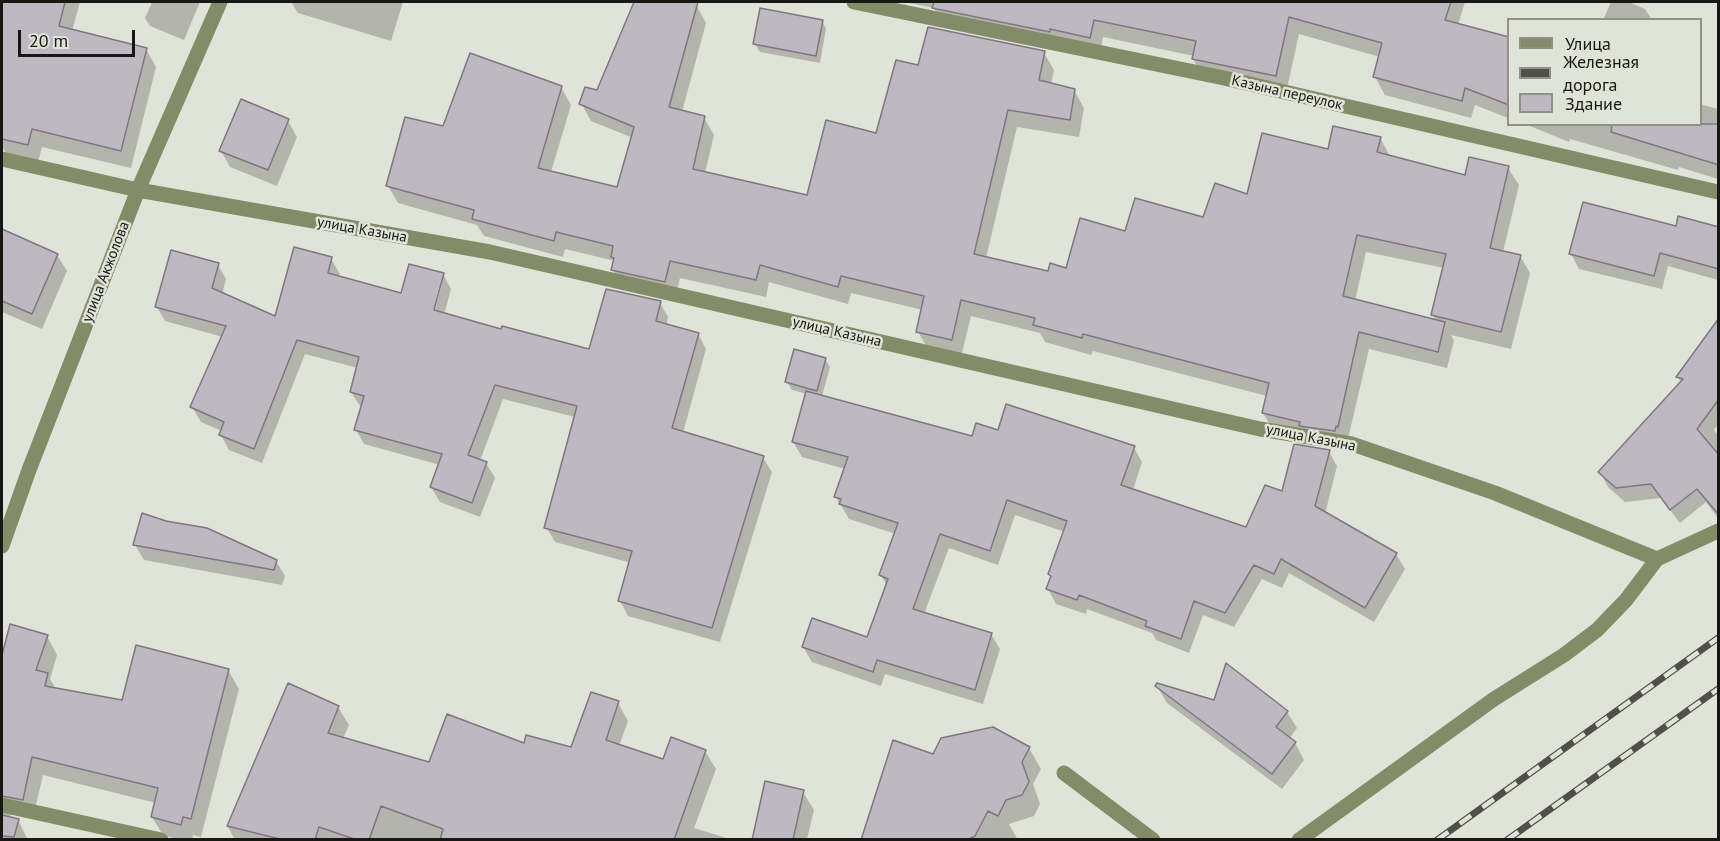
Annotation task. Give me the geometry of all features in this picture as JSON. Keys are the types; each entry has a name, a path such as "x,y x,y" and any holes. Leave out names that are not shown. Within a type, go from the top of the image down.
{"street":[{"name":"улица Акжолова","path":"2,546 29,470 138,190 220,2"},
{"name":"Казына переулок","path":"854,2 1224,78 1719,192"},
{"name":"улица Казына","path":"2,159 138,190 490,252 1260,429 1352,444 1495,493 1658,559"},
{"path":"1299,840 1494,699 1564,655 1597,630 1626,600 1658,559 1719,531"},
{"path":"1064,773 1153,840"},
{"path":"2,805 161,840"}],"building":[{"path":"2,2 65,2 59,26 147,48 121,151 32,129 28,145 2,139"},
{"path":"634,2 698,2 669,107 705,116 693,169 807,195 826,120 876,133 896,60 918,65 928,27 1045,51 1039,80 1075,89 1070,120 1008,110 974,254 1048,271 1050,263 1066,268 1080,218 1125,231 1135,198 1203,217 1215,183 1247,194 1262,133 1328,149 1333,126 1381,137 1377,152 1465,175 1469,157 1509,166 1490,248 1521,255 1501,332 1431,315 1446,254 1357,235 1343,296 1445,322 1438,352 1359,332 1338,427 1336,426 1335,431 1299,426 1300,422 1262,413 1269,383 1083,334 1082,338 1033,325 1035,318 961,300 952,340 916,332 924,296 841,276 838,287 760,265 756,280 670,261 665,282 611,270 614,258 611,257 613,246 556,232 554,241 472,219 474,210 386,186 405,117 443,126 470,53 562,86 538,168 617,187 634,127 579,104 585,87 597,90"},
{"path":"934,2 1451,2 1445,20 1507,36 1507,104 1465,88 1462,101 1373,77 1382,43 1289,17 1276,76 1192,59 1196,41 1094,20 1090,38 932,8"},
{"path":"760,8 823,20 816,56 753,44"},
{"path":"241,99 289,119 268,170 219,151"},
{"path":"1719,124 1719,165 1611,132 1612,126"},
{"path":"1583,202 1676,226 1678,216 1719,227 1719,269 1660,253 1654,276 1569,254"},
{"path":"2,229 58,254 32,314 2,301"},
{"path":"294,247 332,257 328,273 401,293 409,264 444,273 434,310 501,329 502,326 589,349 606,289 661,301 656,321 699,333 672,428 764,456 712,628 618,601 632,551 544,528 577,406 495,385 468,455 487,462 472,503 430,487 442,454 354,430 364,396 350,392 359,357 297,340 254,449 219,435 224,422 190,407 226,326 155,307 171,250 219,263 212,288 275,316"},
{"path":"1719,318 1719,399 1697,429 1719,455 1719,515 1697,489 1670,510 1651,484 1616,488 1598,472 1683,379 1676,377"},
{"path":"794,349 826,358 817,391 785,382"},
{"path":"806,391 972,436 976,423 998,430 1006,404 1135,446 1121,485 1246,527 1265,485 1282,491 1294,444 1330,450 1315,506 1397,553 1365,608 1281,559 1274,574 1254,565 1225,613 1194,601 1181,639 1145,626 1147,621 1079,595 1077,600 1046,589 1051,576 1048,574 1067,521 1007,500 990,551 940,534 913,609 992,633 975,690 877,660 873,672 802,647 812,618 867,637 888,579 879,575 898,523 839,504 841,499 834,497 848,457 792,442"},
{"path":"142,513 166,521 207,528 277,560 274,570 133,545"},
{"path":"10,624 48,635 36,670 48,673 45,686 122,700 136,645 229,669 191,819 183,817 181,825 151,817 158,788 32,757 23,800 2,796 2,655"},
{"path":"1226,663 1288,711 1276,727 1296,742 1272,774 1155,686 1157,683 1214,700"},
{"path":"288,683 339,706 328,733 429,762 447,714 524,743 526,735 571,747 591,692 619,701 606,740 663,759 671,737 706,750 674,840 440,840 443,829 381,806 369,840 357,840 319,827 315,840 284,840 227,826"},
{"path":"993,727 1030,747 1022,762 1029,782 1022,795 1006,800 998,816 988,811 975,836 967,840 861,840 893,740 933,754 941,738"},
{"path":"765,781 804,790 793,840 752,840"},
{"path":"2,815 19,819 14,837 2,836"}],"railway":[{"path":"1437,840 1718,638"},
{"path":"1507,840 1718,689"}]}
